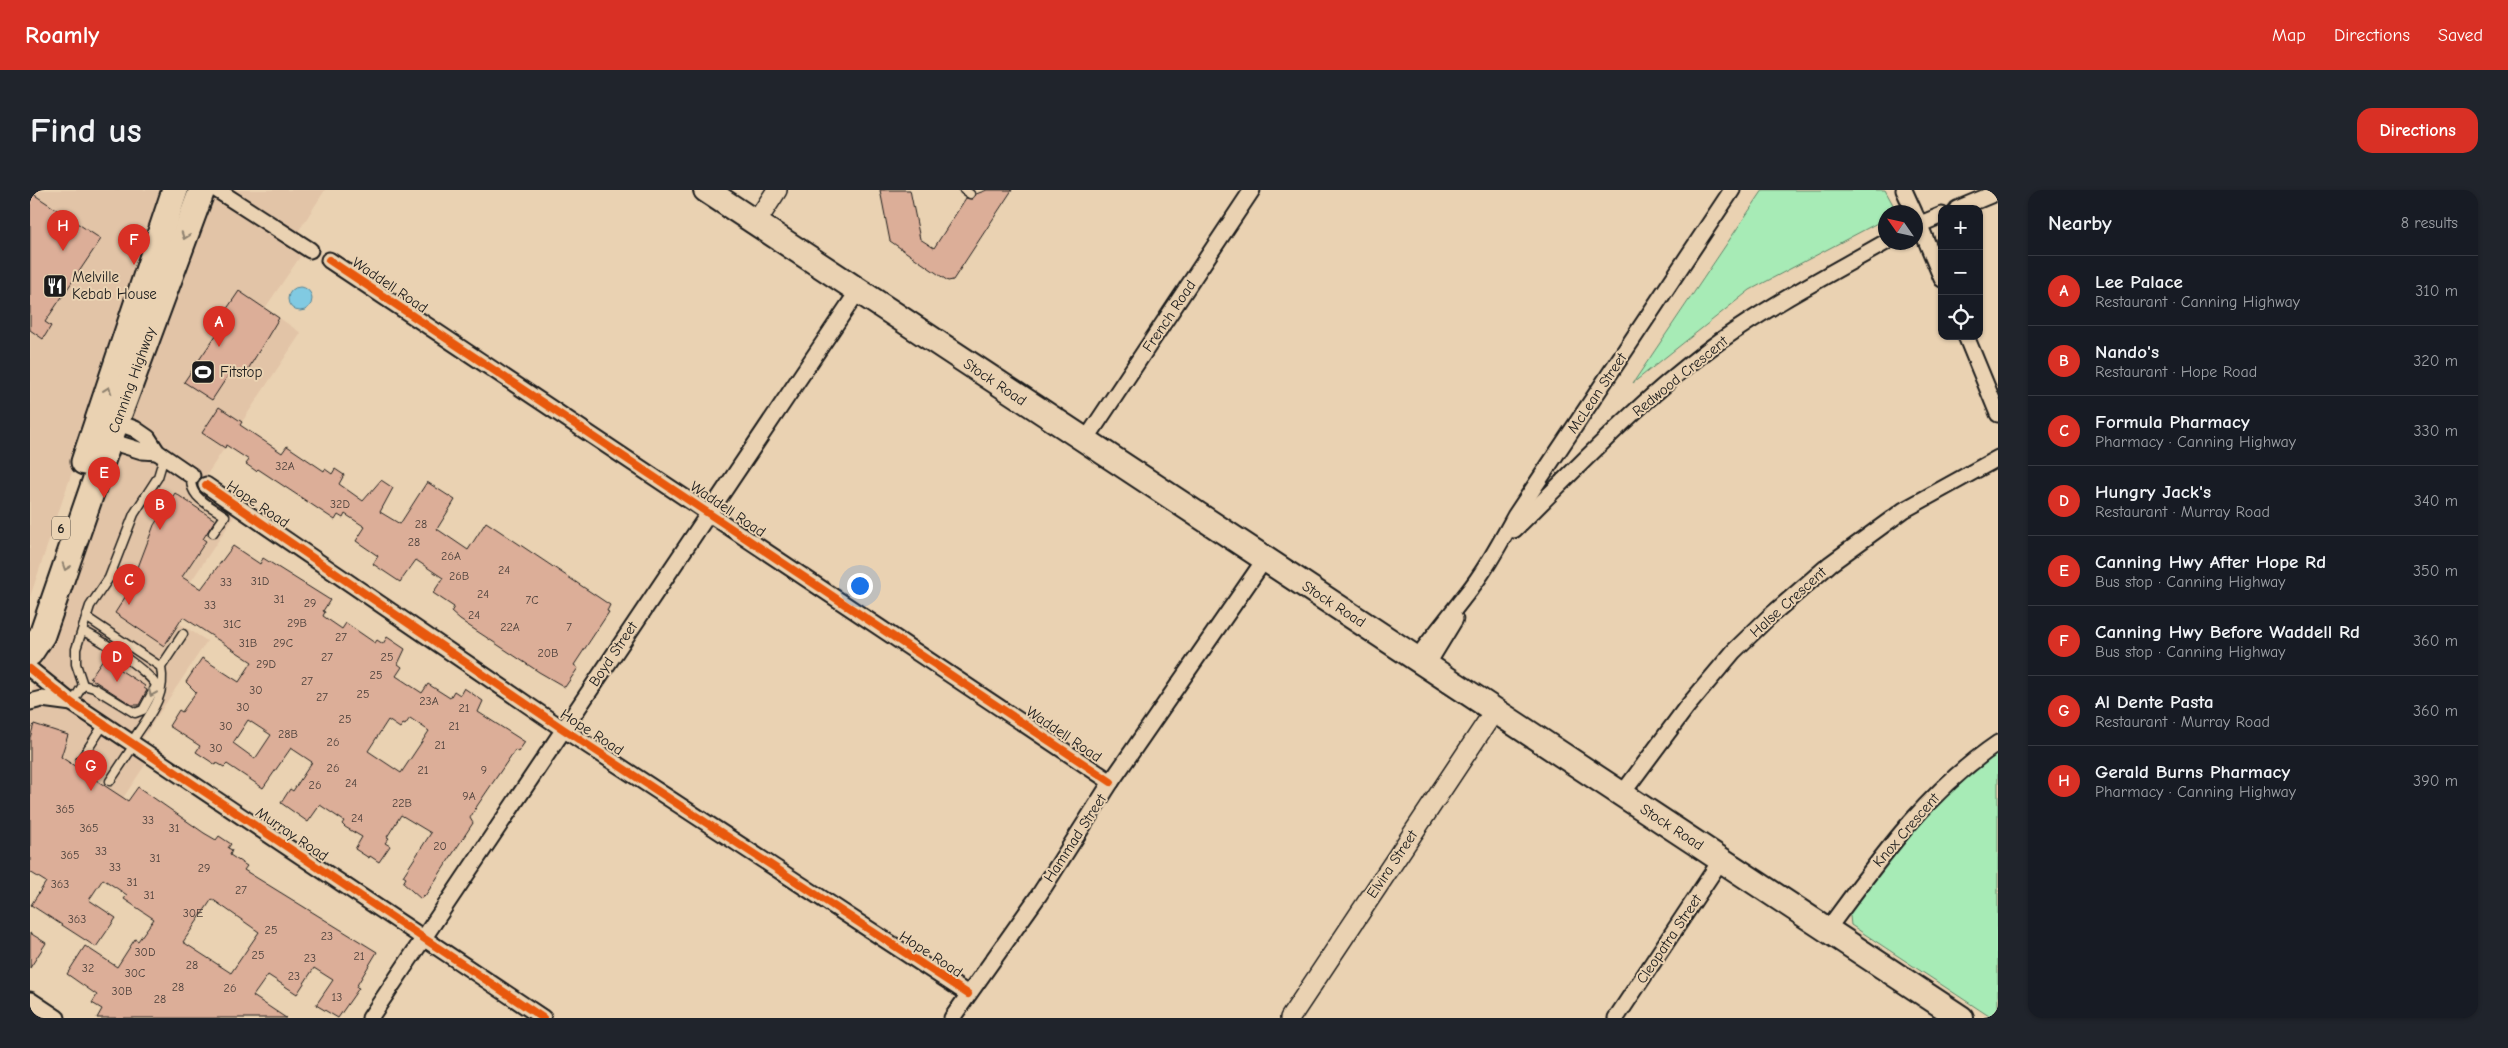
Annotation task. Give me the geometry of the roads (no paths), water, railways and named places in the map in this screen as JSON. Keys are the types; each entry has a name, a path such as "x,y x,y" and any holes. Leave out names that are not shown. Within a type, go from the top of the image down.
{"highway":[{"name":"Canning Highway","path":"30,653 42,635 176,190"},
{"name":"Canning Highway","path":"30,621 104,429 202,190"}],"main road":[{"name":"Stock Road","path":"706,190 1085,442 1722,860 1952,1015"}],"street":[{"path":"217,190 310,250"},
{"path":"755,224 777,190"},
{"name":"French Road","path":"1085,442 1252,190"},
{"name":"McLean Street","path":"1422,662 1443,620 1465,596 1500,544 1515,516 1732,190"},
{"path":"1904,190 1910,205"},
{"path":"1967,205 1998,192"},
{"path":"1923,219 1938,216"},
{"path":"1923,236 1938,270"},
{"name":"Redwood Crescent","path":"1500,544 1635,410 1720,342 1784,300 1878,247"},
{"name":"Waddell Road","path":"328,260 1111,782"},
{"name":"Boyd Street","path":"370,1018 858,291"},
{"path":"1968,340 1998,414"},
{"path":"104,429 134,429 148,438 160,455"},
{"path":"104,429 142,451 160,455 192,476"},
{"name":"Halse Crescent","path":"1622,794 1686,708 1734,651 1769,617 1830,564 1904,510 1998,458"},
{"name":"Hope Road","path":"206,485 563,729 968,994"},
{"name":"Hammad Street","path":"952,1018 1039,895 1111,782 1264,559"},
{"name":"Murray Road","path":"30,669 72,703 132,744 543,1018"},
{"name":"Murray Road","path":"30,702 42,699 72,703"},
{"name":"Elvira Street","path":"1290,1018 1495,710"},
{"name":"Knox Crescent","path":"1827,930 1883,853 1918,812 1954,778 1998,743"},
{"name":"Cleopatra Street","path":"1616,1018 1722,860"},
{"path":"30,1000 57,1018"}],"lane":[{"path":"72,703 83,685 76,657 86,617 90,606 109,578 134,514 158,477 160,455"},
{"path":"192,476 190,485 193,493 225,516 213,533"},
{"path":"86,617 161,667 164,680 162,695 110,781"},
{"path":"82,631 94,636 129,660 153,679 156,686 143,710 135,713 94,688 83,685"},
{"path":"161,667 183,634"},
{"path":"80,760 104,724"}],"water":[{"path":"300,287 308,291 312,299 308,307 300,311 292,307 288,299 292,291"}],"place":[{"name":"Gerald Burns Pharmacy","path":"63,251"},
{"name":"Canning Hwy Before Waddell Rd","path":"134,265"},
{"name":"Melville Kebab House","path":"55,286"},
{"name":"Lee Palace","path":"219,347"},
{"name":"Fitstop","path":"203,372"},
{"name":"Canning Hwy After Hope Rd","path":"104,498"},
{"name":"Nando's","path":"160,530"},
{"name":"Formula Pharmacy","path":"129,605"},
{"name":"Hungry Jack's","path":"117,682"},
{"name":"Al Dente Pasta","path":"91,791"}]}
